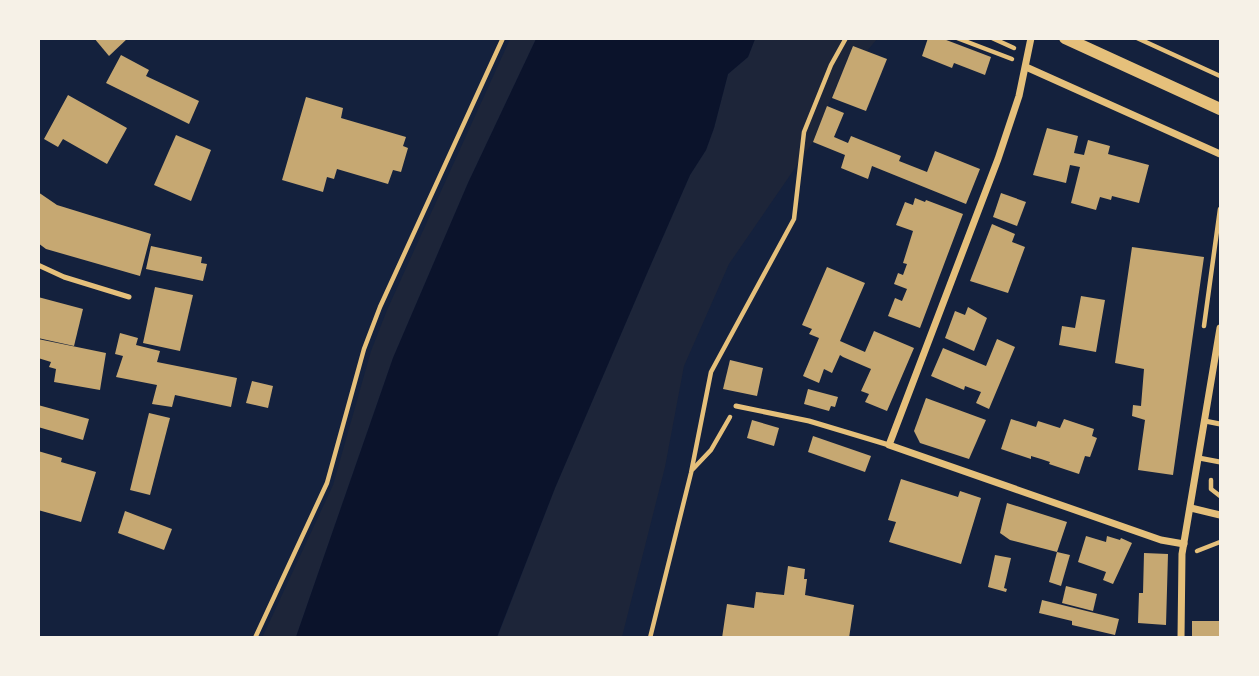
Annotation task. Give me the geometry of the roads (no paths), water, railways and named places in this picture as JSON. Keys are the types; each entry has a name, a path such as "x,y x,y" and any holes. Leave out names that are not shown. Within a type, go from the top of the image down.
{"street":[{"path":"1031,38 1026,66 998,159 889,445 1161,540 1184,544"},
{"path":"1065,38 1220,109"},
{"path":"1026,66 1219,150"},
{"path":"1181,638 1184,544 1205,421 1218,367 1220,328"},
{"path":"1191,508 1220,515"}],"lane":[{"path":"38,265 64,277 129,297"},
{"path":"737,406 809,421 889,445"},
{"path":"1205,421 1220,424"},
{"path":"1199,458 1220,462"}]}
